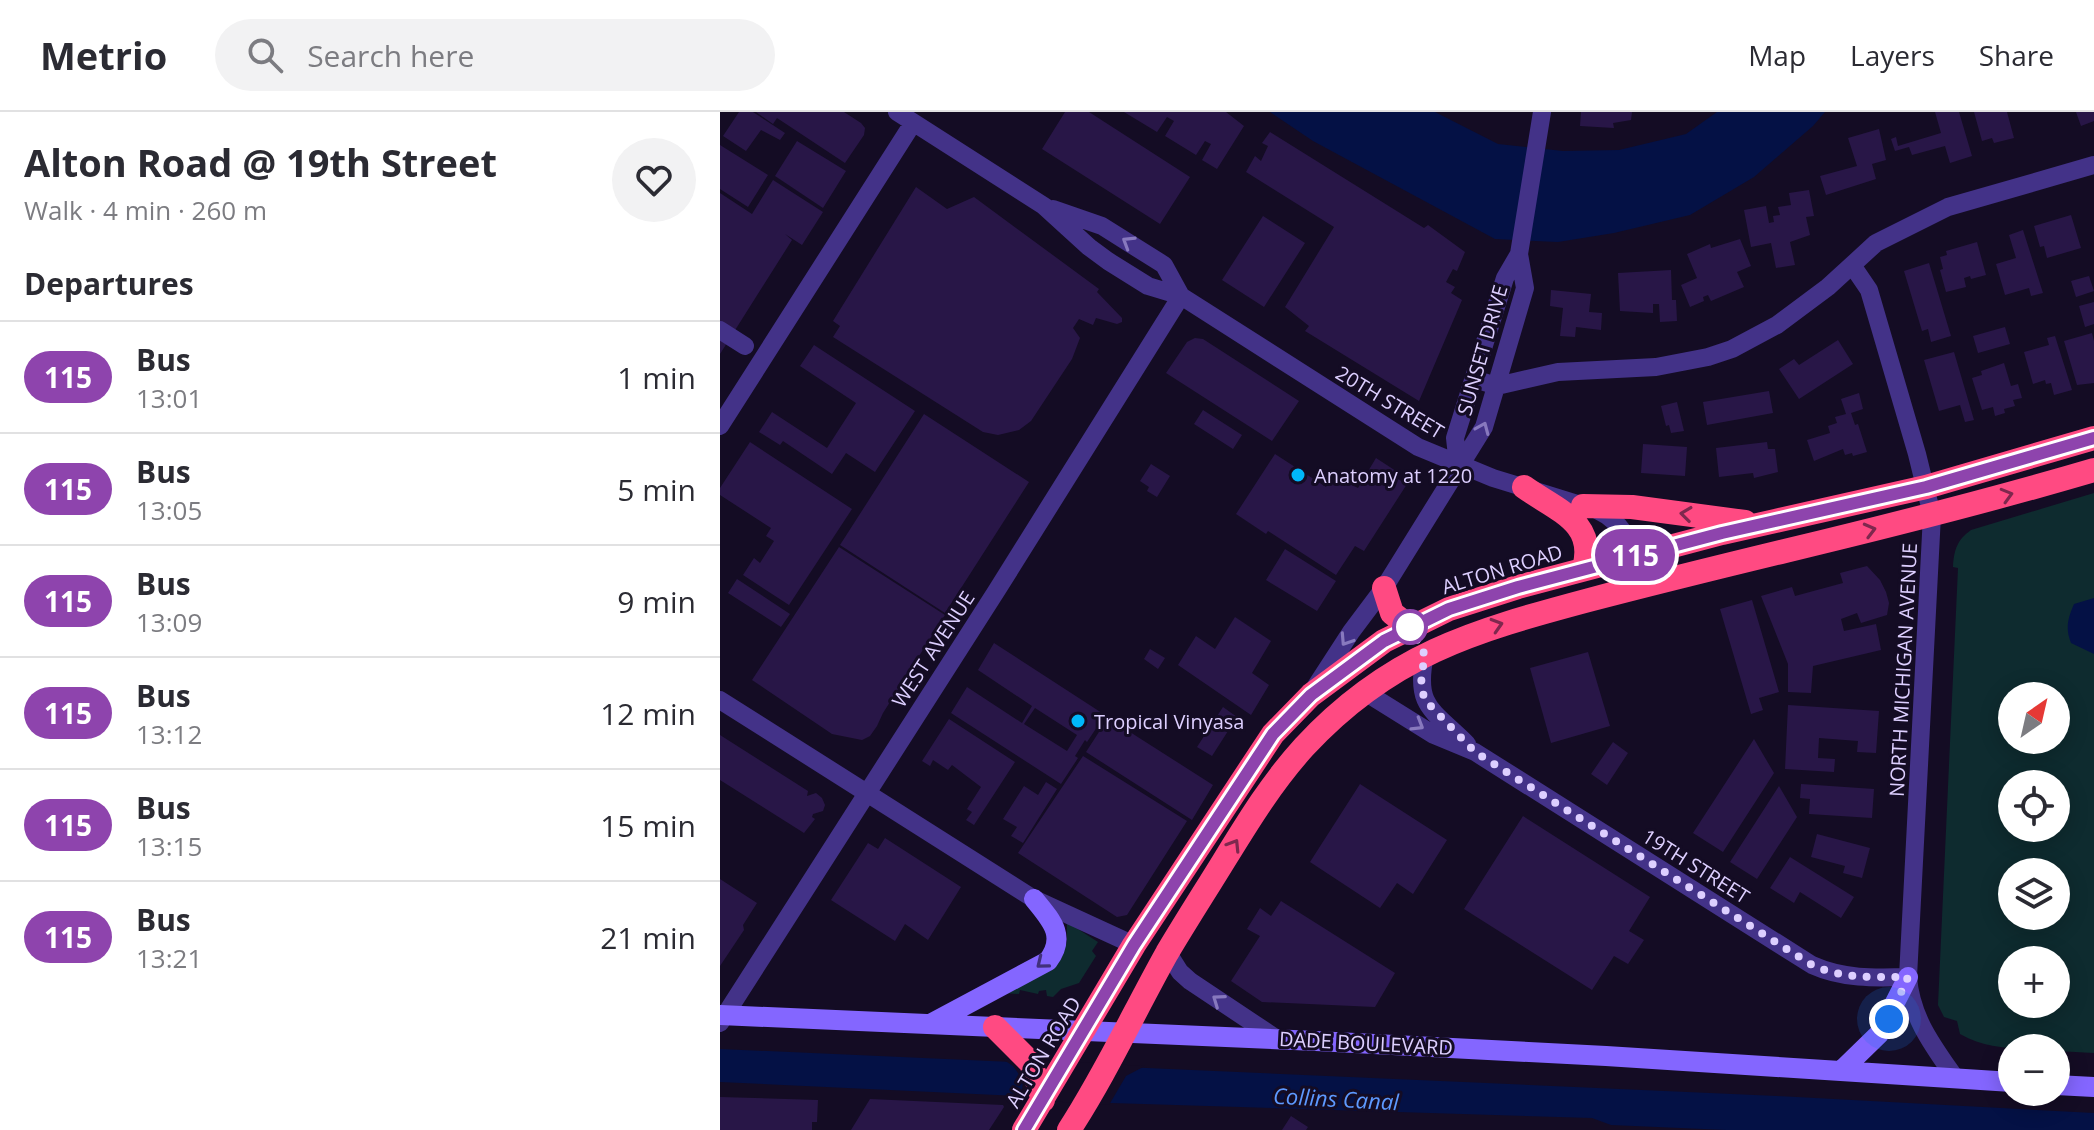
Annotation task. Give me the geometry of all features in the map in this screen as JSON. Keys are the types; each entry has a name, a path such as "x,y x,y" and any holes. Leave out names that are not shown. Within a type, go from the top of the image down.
{"highway":[{"name":"ALTON ROAD","path":"1024,1130 1134,945 1254,760 1273,734 1311,695 1361,657 1410,627 1469,602 1635,555 1926,487 2094,438"},
{"path":"1069,1130 1111,1062 1168,953 1280,776 1322,729 1365,692 1425,655 1477,632 1645,585 1932,515 2094,470"},
{"path":"1524,487 1581,528 1588,548 1584,568"},
{"path":"1583,506 1632,507 1763,524"},
{"path":"1384,588 1392,613 1410,627"},
{"path":"995,1027 1031,1063 1042,1101"}],"main road":[{"path":"929,1024 1048,961 1056,948 1058,933 1034,899"},
{"path":"1841,1071 1879,1034 1908,977"},
{"name":"DADE BOULEVARD","path":"722,1018 1277,1039 1998,1081"},
{"path":"2070,1086 2094,1087"}],"street":[{"name":"20TH STREET","path":"897,112 1044,206 1108,261 1148,286 1181,296 1418,447 1458,465 1604,514 1624,532 1645,585"},
{"name":"SUNSET DRIVE","path":"1311,695 1445,493 1458,465 1476,444 1497,386 1525,288 1519,254 1542,112"},
{"path":"720,426 913,123"},
{"path":"1474,379 1497,386 1558,372 1656,367 1732,349 1777,325 1828,287 1876,243 1948,207 2094,165"},
{"name":"20TH STREET","path":"1044,206 1102,226 1164,265 1181,296"},
{"path":"1458,465 1455,438 1505,278 1519,254"},
{"name":"NORTH MICHIGAN AVENUE","path":"1852,265 1869,290 1932,515 1908,977 1910,1001 1917,1019 1956,1079"},
{"name":"WEST AVENUE","path":"722,1018 1181,296"},
{"path":"1496,308 1517,314"},
{"path":"720,330 745,346"},
{"name":"19TH STREET","path":"1425,655 1421,678 1424,699 1475,752"},
{"name":"19TH STREET","path":"1365,692 1434,735 1475,752 1812,965 1846,976 1908,977"},
{"path":"720,700 1034,899 1134,945"},
{"path":"1168,953 1190,981 1277,1039"}],"green space":[{"path":"2094,493 2094,1053 2070,1052 2070,1034 1998,1034 1998,1046 1984,1044 1960,1034 1957,1021 1944,1017 1938,1005 1958,568 1953,567 1954,555 1962,538 1971,530"},
{"path":"1067,922 1098,942 1092,951 1096,956 1079,983 1061,989 1053,997 1047,996 1046,990 1038,994 1020,990 1019,994 1001,993 1063,953 1067,942"}],"water":[{"path":"1270,112 1435,112 1498,144 1563,151 1619,150 1686,134 1717,112 1825,112 1754,177 1690,215 1614,233 1558,242 1495,239 1313,141"},
{"path":"2094,598 2094,654 2071,643 2068,628 2074,604"},
{"name":"Collins Canal","path":"720,1049 2094,1113 2094,1130 1726,1130 1611,1125 1592,1118 1111,1103 720,1082"}],"pier":[{"path":"1001,1058 1145,1066 1126,1076 1109,1105 1016,1099 1022,1091 1023,1080 1013,1066"}],"building":[{"path":"739,112 753,112 785,133 780,140 761,130 746,151 723,136"},
{"path":"756,112 844,112 861,123 865,128 864,135 845,163 777,118 773,124"},
{"path":"1065,112 1089,112 1190,177 1160,224 1042,149"},
{"path":"1124,112 1226,112 1244,126 1217,169 1202,160 1211,144 1205,141 1196,155 1165,136 1174,121 1167,117 1157,132"},
{"path":"1581,112 1632,112 1631,120 1613,123 1614,128 1580,126"},
{"path":"1935,112 1959,112 1972,156 1950,163 1945,146 1912,155 1909,147 1895,151 1891,139 1896,137 1898,146 1941,133"},
{"path":"1974,112 2007,112 2014,138 1994,143 1992,138 1982,141"},
{"path":"2076,112 2094,112 2094,121 2081,126"},
{"path":"1879,129 1886,160 1872,164 1876,179 1826,195 1820,176 1857,166 1848,138"},
{"path":"1270,132 1424,228 1428,225 1465,252 1457,271 1453,269 1446,282 1455,287 1451,293 1462,300 1419,401 1305,331 1309,326 1285,307 1334,227 1246,172 1255,156 1261,161 1268,146 1262,143"},
{"path":"797,141 846,171 823,208 775,176"},
{"path":"720,145 768,175 748,207 720,189"},
{"path":"773,180 823,212 802,245 785,234 792,240 720,354 720,193 752,214"},
{"path":"916,187 947,209 974,197 1099,289 1097,292 1122,318 1122,322 1117,324 1096,318 1093,325 1079,319 1073,328 1080,338 1072,359 1031,421 1019,430 998,435 983,432 833,337 840,326 833,321"},
{"path":"1809,190 1814,216 1806,217 1810,235 1790,242 1795,265 1776,268 1771,243 1751,247 1744,210 1766,206 1769,223 1774,222 1773,216 1780,215 1778,207 1791,205 1789,193"},
{"path":"2071,215 2081,248 2047,258 2034,226"},
{"path":"1263,216 1305,243 1264,307 1222,280"},
{"path":"2023,230 2043,293 2031,296 2029,288 2005,295 1996,264 2016,258 2009,235"},
{"path":"1740,239 1751,266 1737,272 1744,287 1711,301 1708,295 1703,297 1704,301 1690,307 1681,285 1697,278 1687,254 1710,244 1711,248"},
{"path":"1977,242 1986,275 1964,278 1966,287 1946,292 1940,257 1947,255 1946,251"},
{"path":"1929,263 1951,336 1931,342 1928,329 1922,331 1904,271"},
{"path":"1671,270 1672,300 1676,300 1677,321 1660,322 1659,304 1653,304 1653,313 1620,311 1618,273"},
{"path":"2089,276 2094,291 2076,297 2071,281"},
{"path":"1551,290 1591,294 1589,312 1602,313 1601,330 1576,327 1575,337 1560,336 1563,308 1550,306"},
{"path":"2094,302 2094,324 2085,327 2079,306"},
{"path":"2005,327 2010,344 1978,353 1973,336"},
{"path":"2092,333 2094,383 2077,385 2064,341"},
{"path":"2055,336 2072,390 2054,395 2051,383 2046,384 2045,380 2033,384 2024,352 2049,345 2047,338"},
{"path":"1195,338 1203,339 1299,401 1272,441 1166,373 1187,342"},
{"path":"1838,340 1853,364 1799,399 1779,369 1794,359 1799,365"},
{"path":"814,345 915,411 875,472 846,453 832,474 783,441 780,445 759,432 772,412 827,448 856,403 800,366"},
{"path":"1954,352 1974,420 1965,422 1960,405 1939,411 1924,360"},
{"path":"2004,363 2011,386 2018,384 2022,398 2013,400 2015,406 1995,416 1993,407 1982,410 1972,378 1982,375 1981,371"},
{"path":"1769,391 1773,413 1707,425 1703,402"},
{"path":"1859,393 1863,409 1851,413 1867,452 1845,455 1843,449 1814,461 1807,440 1830,433 1828,426 1837,423 1835,417 1846,414 1841,399"},
{"path":"1677,402 1684,431 1671,433 1661,406"},
{"path":"1203,410 1242,435 1233,449 1194,424"},
{"path":"924,414 1029,482 945,613 840,545"},
{"path":"750,442 852,509 789,605 743,575 754,558 760,563 774,541 766,536 771,528 720,495 720,488"},
{"path":"1767,442 1768,449 1775,449 1778,472 1754,478 1753,473 1719,477 1716,448"},
{"path":"1643,444 1687,447 1685,476 1641,473"},
{"path":"1275,454 1326,487 1333,476 1358,488 1376,458 1399,473 1396,478 1407,484 1364,551 1355,546 1336,575 1236,514"},
{"path":"1151,464 1170,476 1157,497 1147,491 1149,487 1140,481"},
{"path":"839,547 945,615 877,726 870,736 862,740 832,734 752,680"},
{"path":"1285,549 1336,581 1317,611 1266,580"},
{"path":"1867,566 1886,592 1889,603 1887,615 1861,623 1857,613 1841,619 1844,631 1876,624 1881,650 1813,666 1811,693 1788,692 1788,664 1761,596 1792,587 1795,596 1843,583 1840,573"},
{"path":"737,579 790,614 781,627 728,593"},
{"path":"1752,600 1779,692 1759,698 1763,710 1751,714 1720,609"},
{"path":"1235,617 1271,641 1252,673 1269,685 1251,715 1178,665 1196,636 1215,649"},
{"path":"994,643 1105,715 1087,742 1085,740 1075,756 1078,758 1061,784 951,713 967,687 1022,723 1032,706 978,670","holes":["1035,708 1077,735 1067,751 1024,724"]},
{"path":"1150,649 1165,658 1158,669 1144,659"},
{"path":"1588,652 1610,726 1551,743 1530,668"},
{"path":"1788,705 1879,711 1876,753 1857,752 1858,741 1819,738 1818,758 1835,759 1834,772 1785,769"},
{"path":"1223,707 1237,717 1212,756 1197,747"},
{"path":"1108,718 1213,785 1192,820 1086,752"},
{"path":"949,719 1015,762 974,825 966,820 972,812 967,809 981,787 952,765 948,770 933,760 930,766 922,761"},
{"path":"720,735 808,791 807,796 816,793 822,798 825,805 823,811 813,814 815,819 804,833 720,780"},
{"path":"1754,739 1774,773 1723,852 1693,833"},
{"path":"1613,742 1628,753 1607,785 1591,774"},
{"path":"1083,756 1187,821 1127,915 1117,917 1018,853"},
{"path":"1046,782 1057,789 1023,843 1011,836 1017,827 1003,819 1024,786 1038,795"},
{"path":"1360,784 1447,840 1413,894 1397,883 1380,908 1310,862"},
{"path":"1801,784 1874,789 1872,818 1809,814 1810,799 1800,798"},
{"path":"1779,786 1797,817 1757,879 1730,862"},
{"path":"1523,816 1650,897 1629,931 1644,940 1628,964 1614,956 1592,990 1464,909"},
{"path":"1817,834 1870,848 1862,878 1843,873 1845,866 1811,857"},
{"path":"885,838 961,887 928,940 905,924 895,941 831,900 868,843 878,849"},
{"path":"1790,857 1854,897 1841,918 1800,892 1794,903 1770,888"},
{"path":"720,879 757,903 743,925 744,930 720,966"},
{"path":"1281,901 1395,973 1375,1007 1262,1002 1231,981 1260,936 1247,929 1260,908 1271,916"},
{"path":"720,1097 818,1100 817,1122 812,1122 812,1130 720,1130"},
{"path":"870,1099 1004,1107 989,1130 851,1130"},
{"path":"1291,1116 1308,1127 1306,1130 1282,1130"}],"bus line":[{"name":"115","path":"1024,1130 1134,945 1273,734 1311,695 1384,641 1449,609 1584,568 1926,487 2094,438"}],"place":[{"name":"Anatomy at 1220","path":"1298,475"},
{"name":"Tropical Vinyasa","path":"1078,721"}],"route":[{"path":"1410,627 1425,655 1421,678 1424,699 1475,752 1812,965 1846,976 1908,977 1889,1019"}]}
